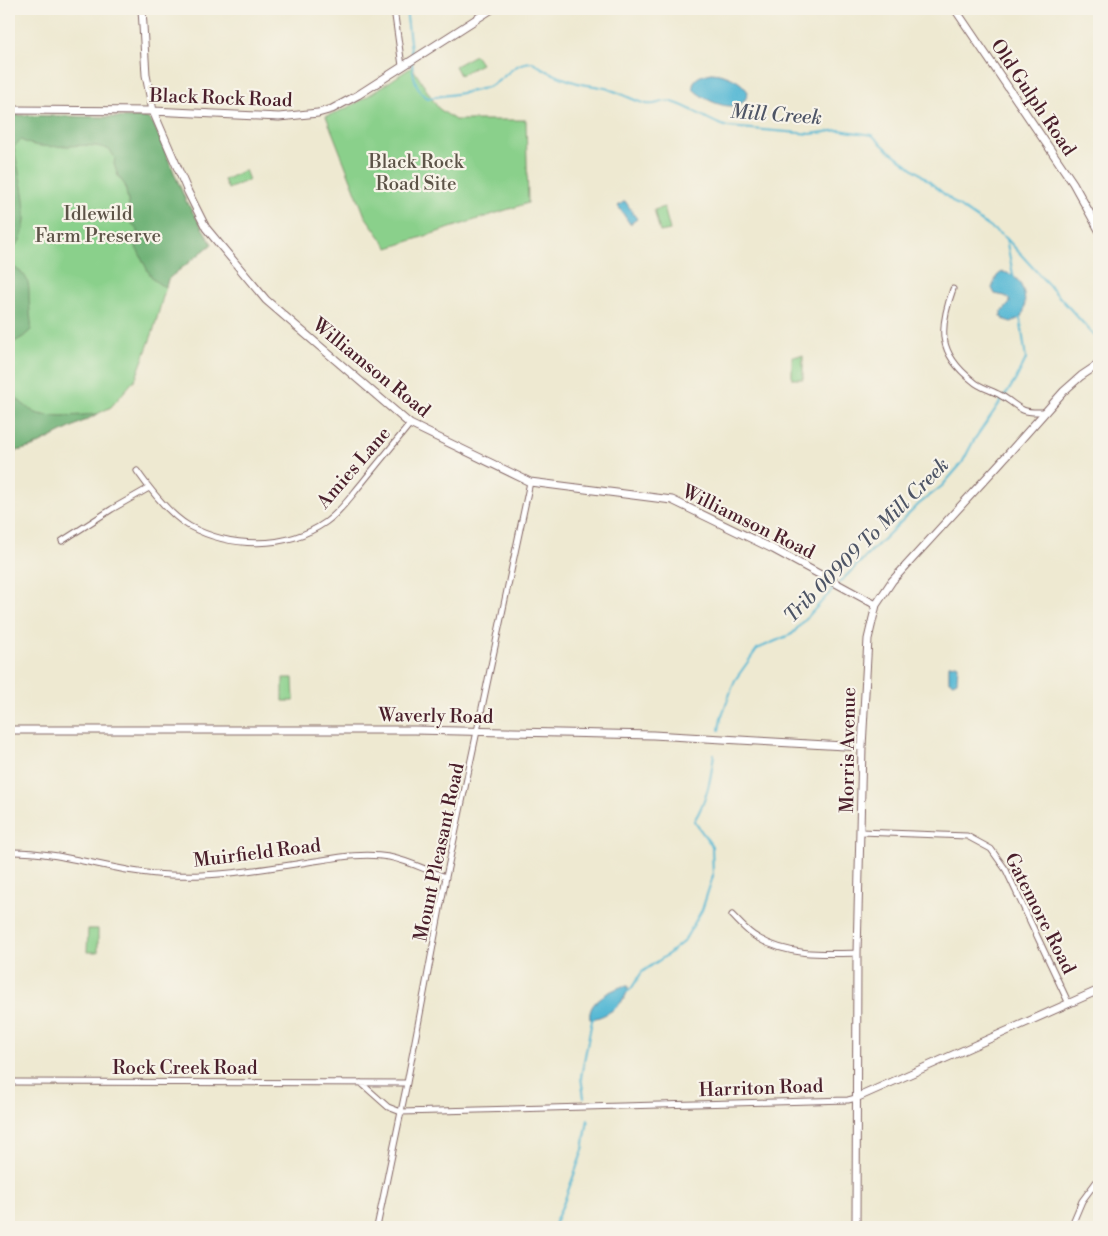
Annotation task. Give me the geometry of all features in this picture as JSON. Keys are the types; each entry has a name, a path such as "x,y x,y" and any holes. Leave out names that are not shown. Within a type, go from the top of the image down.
{"street":[{"name":"Williamson Road","path":"142,9 146,75 153,111 188,192 206,228 266,300 410,424 530,482 672,500 775,549 876,605"},
{"path":"394,9 405,64"},
{"name":"Black Rock Road","path":"9,110 153,111 256,117 305,115 332,109 346,102 492,9"},
{"name":"Old Gulph Road","path":"955,9 1073,183 1099,230"},
{"path":"953,289 944,314 943,332 947,353 974,382 1001,395 1024,411 1046,412"},
{"name":"Morris Avenue","path":"856,1227 857,954 862,747 868,639 876,605 892,581 912,557 1073,382 1099,364"},
{"name":"Amies Lane","path":"137,471 164,504 188,525 228,541 258,543 284,541 315,528 333,516 410,424"},
{"name":"Mount Pleasant Road","path":"377,1227 407,1083 446,878 530,482"},
{"path":"62,541 112,508 149,488"},
{"name":"Waverly Road","path":"9,730 414,730 653,735 862,747"},
{"name":"Gatemore Road","path":"861,832 967,836 991,849 1006,870 1069,1004"},
{"name":"Muirfield Road","path":"9,852 35,852 64,856 129,871 177,876 228,874 341,857 389,857 415,864 446,878"},
{"path":"732,914 758,938 788,950 808,954 857,954"},
{"name":"Harriton Road","path":"401,1112 848,1100 1099,990"},
{"name":"Rock Creek Road","path":"9,1082 407,1083"},
{"path":"361,1083 388,1107 401,1112"},
{"path":"1071,1227 1082,1201 1099,1178"}],"green space":[{"path":"475,55 481,64 460,75 455,66"},
{"name":"Black Rock Road Site","path":"412,67 438,108 455,120 526,120 528,203 388,248 365,216 326,116 359,101"},
{"name":"Idlewild Farm Preserve","path":"9,115 147,118 153,123 186,201 212,244 168,279 153,332 136,378 111,407 32,447 9,453"},
{"path":"9,115 147,118 153,123 186,201 212,244 168,279 166,287 160,284 151,276 136,248 139,239 138,231 132,224 125,185 118,176 114,164 115,158 110,150 89,145 42,146 21,140 14,147 23,192 24,226 20,241 9,250"},
{"path":"245,170 249,180 228,189 224,180"},
{"path":"664,207 670,230 660,232 654,210"},
{"path":"9,265 17,269 26,278 29,289 31,330 9,345"},
{"path":"792,356 803,356 803,379 792,379"},
{"path":"9,390 29,408 41,415 98,414 32,447 9,453"},
{"path":"283,678 293,678 294,701 283,701"},
{"path":"88,929 98,929 98,952 87,952"}],"water":[{"path":"712,73 727,76 741,84 748,92 745,100 739,105 723,105 698,94 693,89 696,79"},
{"path":"625,201 637,219 630,224 618,206"},
{"path":"1002,272 1015,277 1024,296 1025,303 1022,317 1011,322 1003,319 1001,316 1010,303 1009,299 995,294 992,288 997,276"},
{"path":"949,665 958,665 957,681 953,683 949,681"},
{"path":"623,986 628,986 627,992 620,1004 609,1013 590,1019 592,1007 600,998"}],"waterway":[{"name":"Mill Creek","path":"406,9 412,58"},
{"name":"Mill Creek","path":"412,63 416,83 421,92 428,98 483,89 496,83 515,67 533,62 562,78 608,89 642,103 650,104 669,101 679,104 728,127 811,134 839,130 872,135 957,205 1006,238 1099,339"},
{"name":"Trib 00909 To Mill Creek","path":"1006,238 1014,280"},
{"name":"Trib 00909 To Mill Creek","path":"839,583 919,504 942,486 962,463 974,440 1015,381 1026,359 1020,316"},
{"name":"Trib 00909 To Mill Creek","path":"719,730 721,718 735,680 757,649 792,634 836,586"},
{"name":"Trib 00909 To Mill Creek","path":"627,992 642,972 684,941 702,910 713,876 712,846 694,821 708,789 714,754"},
{"name":"Trib 00909 To Mill Creek","path":"584,1098 581,1077 592,1020 594,1018"},
{"name":"Trib 00909 To Mill Creek","path":"553,1227 583,1150 588,1119"}]}
